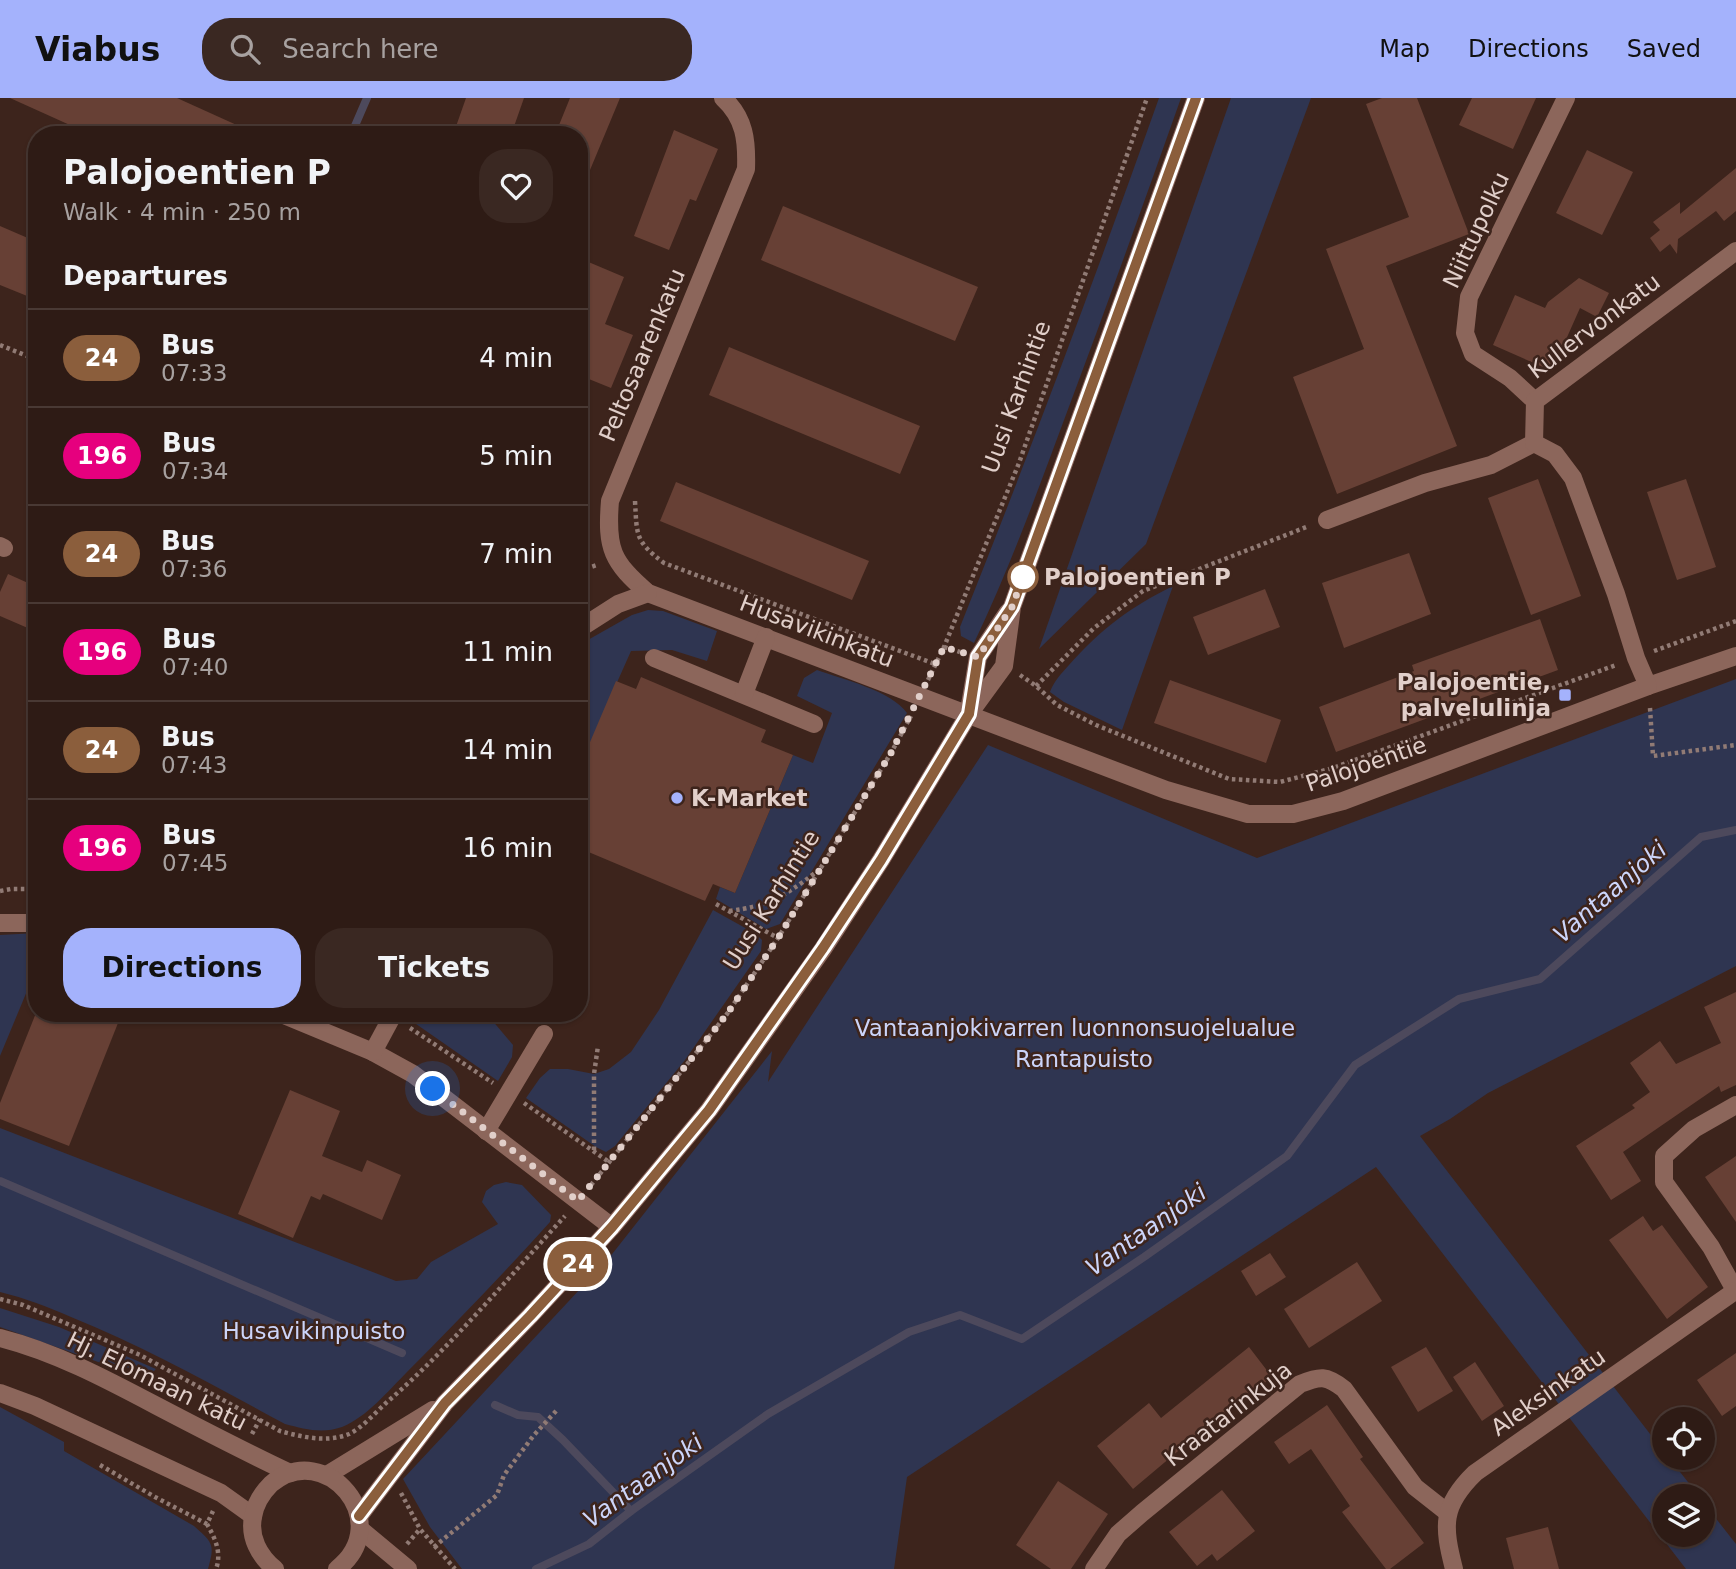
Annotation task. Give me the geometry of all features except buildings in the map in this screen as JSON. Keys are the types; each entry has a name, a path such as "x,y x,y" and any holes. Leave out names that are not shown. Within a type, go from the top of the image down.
{"street":[{"name":"Peltosaarenkatu","path":"648,593 625,573 615,560 608,529 610,501 746,169 747,145 741,119 723,98"},
{"path":"340,1569 357,1544 360,1522 389,1475 445,1403 612,1227 709,1110 816,959 881,860 969,714 1004,666 1012,607 1196,98"},
{"name":"Niittupolku","path":"1535,401 1510,378 1473,354 1465,333 1469,297 1566,98"},
{"name":"Kullervonkatu","path":"1534,443 1535,401 1736,251"},
{"path":"1327,520 1426,483 1491,465 1534,443 1555,454 1573,478 1648,686"},
{"path":"588,623 618,604 648,593"},
{"name":"Husavikinkatu","path":"648,593 969,714"},
{"path":"969,714 978,657 1012,607"},
{"path":"744,694 766,637"},
{"name":"Palojoentie","path":"969,714 1166,790 1248,814 1293,814 1343,801 1648,686 1736,656"},
{"path":"654,657 814,724"},
{"path":"0,923 28,923"},
{"path":"301,1022 373,1052 414,1074 612,1227"},
{"path":"373,1052 389,1022"},
{"path":"486,1131 544,1034"},
{"path":"1736,1105 1694,1129 1664,1156 1664,1182 1711,1247 1736,1291"},
{"name":"Aleksinkatu","path":"1454,1569 1446,1538 1448,1513 1457,1490 1475,1473 1736,1291"},
{"name":"Hj. Elomaan katu","path":"0,1338 18,1342 91,1371 290,1473"},
{"name":"Kraatarinkuja","path":"1094,1569 1118,1534 1142,1513 1300,1384 1317,1378 1332,1379 1344,1389 1415,1487 1448,1513"},
{"path":"0,1393 35,1406 221,1493 253,1516"},
{"path":"327,1475 369,1452 445,1403"},
{"path":"265,1565 254,1538 253,1516 257,1502 265,1490 277,1480 290,1473 309,1471 327,1475 342,1485 353,1499 360,1522 408,1569"}],"path":[{"name":"Uusi Karhintie","path":"351,1433 400,1391 479,1310 578,1201 727,1014 778,938 891,753 944,647 1019,463 1147,98"},
{"path":"0,345 28,356"},
{"path":"637,489 636,533 644,548 664,563 935,664"},
{"path":"1036,685 1094,628 1143,591 1276,537 1327,520"},
{"path":"1004,666 1036,685 1057,705 1096,725 1229,779 1280,782 1333,768 1736,621"},
{"path":"944,647 978,657"},
{"path":"1648,686 1653,756 1736,745"},
{"path":"729,911 755,908 778,900 819,871"},
{"path":"0,891 28,889"},
{"path":"716,904 778,938"},
{"path":"594,1151 594,1074 598,1046"},
{"path":"0,1299 23,1305 140,1355 280,1431 304,1438 334,1438 351,1433 369,1452"},
{"path":"434,1547 497,1495 504,1475 557,1410"},
{"path":"100,1465 207,1524"},
{"path":"389,1475 420,1528 454,1569"}],"green space":[{"path":"1159,98 1181,98 1034,500 974,643 961,636 960,627 1062,364"},
{"path":"1231,98 1311,98 1146,544 1039,649"},
{"path":"1173,586 1122,730 1064,702 1050,692 1063,671 1105,630 1143,602"},
{"path":"648,610 663,611 717,631 707,661 672,650 631,651 588,748 588,640 632,615"},
{"path":"817,670 879,692 900,705 907,713 780,924 766,929 716,899 720,887 735,893 793,755 813,763 832,713 797,696 804,678"},
{"name":"Rantapuisto","path":"1736,679 1736,966 1488,1093 1420,1136 1652,1436 1652,1470 1678,1470 1690,1484 1652,1484 1652,1525 1376,1167 907,1477 894,1569 462,1569 430,1527 403,1479 609,1258 772,1051 768,1082 988,745 1257,858"},
{"path":"713,910 756,934 762,940 761,951 685,1060 615,1146 606,1152 596,1147 526,1098 550,1069 594,1074 609,1069 631,1052 659,1010"},
{"path":"28,933 28,989 0,1056 0,935"},
{"path":"413,1022 494,1022 513,1045 512,1057 498,1081"},
{"name":"Husavikinpuisto","path":"0,1128 396,1281 417,1279 431,1262 498,1224 482,1202 486,1191 494,1185 506,1182 522,1185 551,1215 550,1222 369,1410 342,1427 327,1430 306,1429 285,1424 126,1341 36,1303 0,1292"},
{"path":"0,1308 59,1327 156,1369 151,1374 101,1363 0,1327"},
{"path":"0,1407 64,1442 64,1451 194,1526 211,1544 208,1569 0,1569"},
{"name":"Rantapuisto","path":"1715,1517 1736,1544 1736,1569 1686,1569 1669,1547 1715,1547"}],"waterway":[{"path":"355,126 367,98"},
{"name":"Vantaanjoki","path":"536,1569 589,1544 768,1414 909,1332 960,1315 1022,1339 1287,1156 1355,1065 1459,999 1540,979 1701,837 1736,830"},
{"path":"0,1181 402,1353"},
{"path":"495,1405 518,1415 538,1417 631,1511"}],"bus line":[{"name":"24","path":"359,1516 445,1403 612,1227 709,1110 867,882 969,714 978,657 1012,607 1196,98"}],"place":[{"name":"Palojoentien P","path":"1023,577"},
{"name":"Palojoentie, palvelulinja","path":"1565,695"},
{"name":"K-Market","path":"677,798"}],"route":[{"path":"433,1089 578,1201 727,1014 778,938 891,753 944,647 978,657 1012,607 1023,577"}],"park label":[{"name":"Vantaanjokivarren luonnonsuojelualue","path":"1075,1028"}]}
